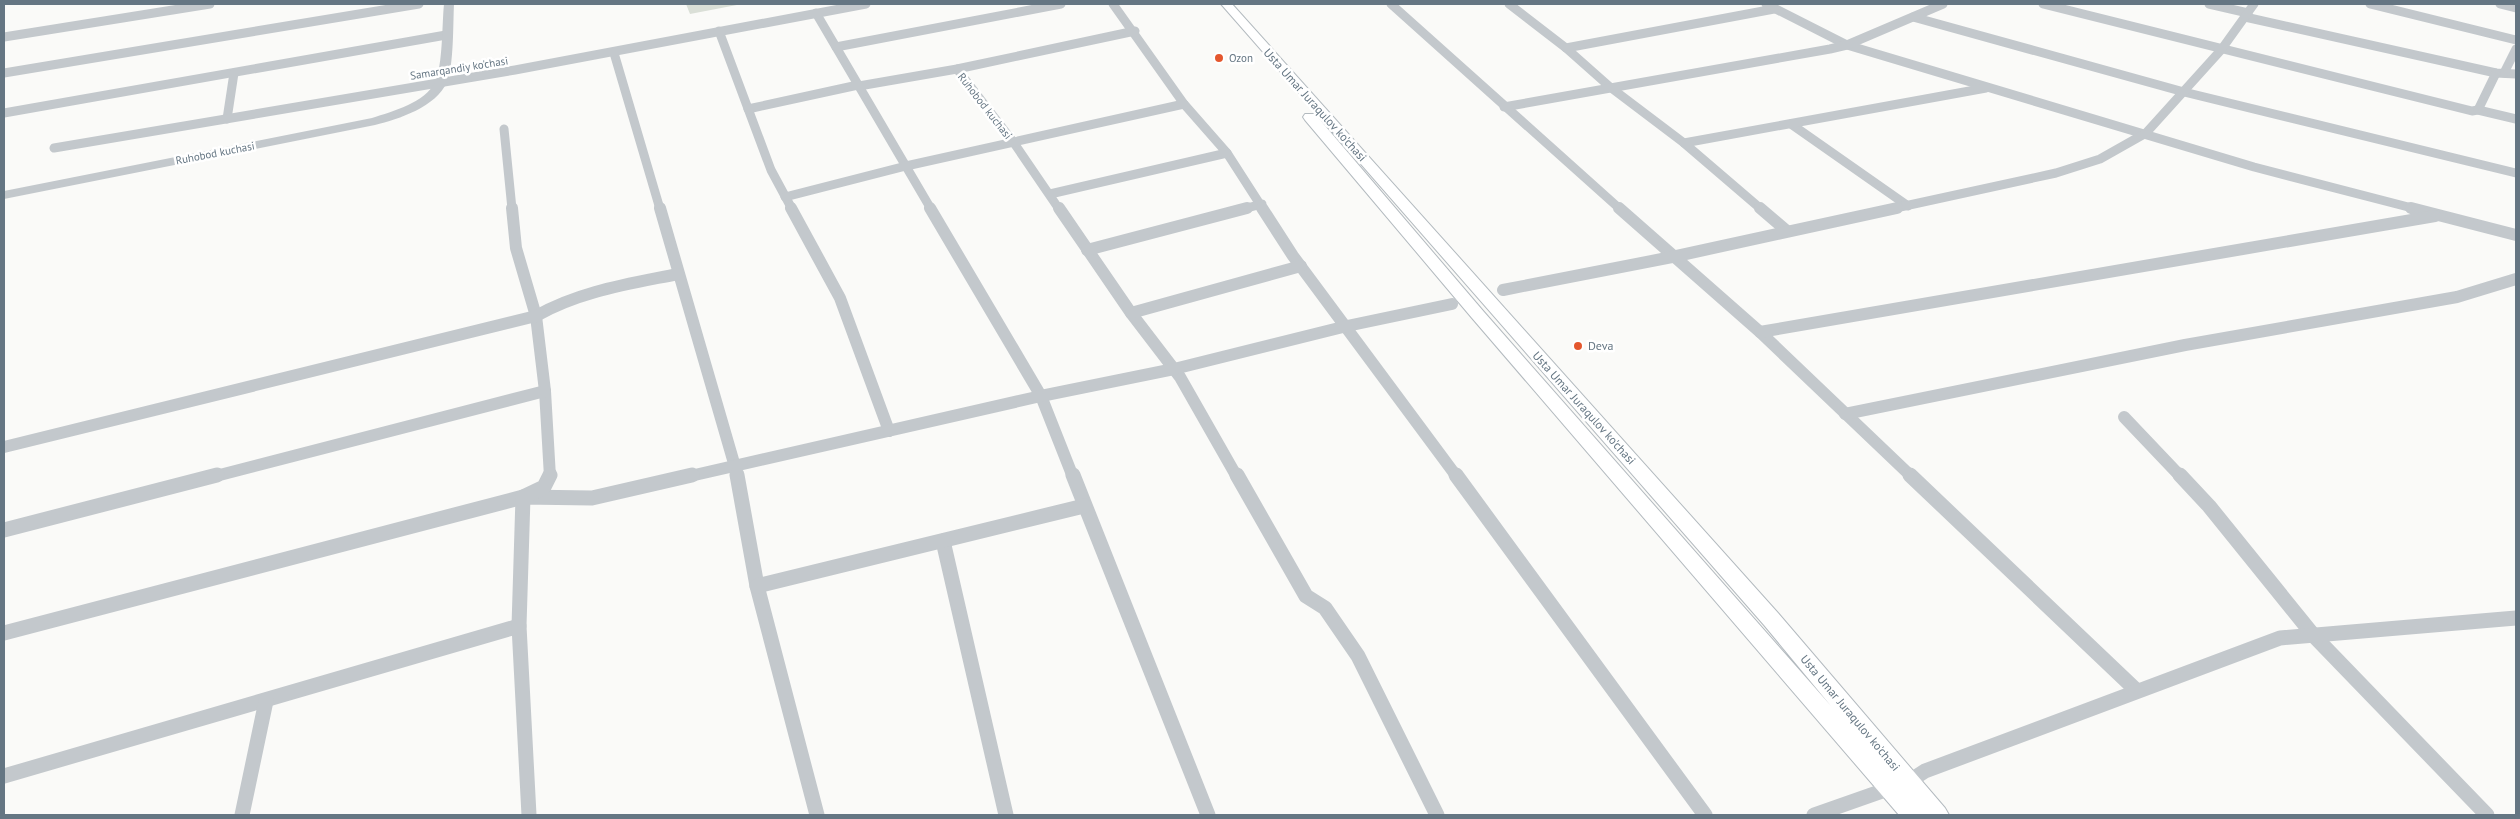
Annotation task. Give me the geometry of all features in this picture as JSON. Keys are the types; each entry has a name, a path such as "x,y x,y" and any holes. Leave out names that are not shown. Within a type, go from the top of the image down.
{"main road":[{"name":"Usta Umar Juraqulov ko'chasi","path":"1215,4 1478,315 1913,815"},
{"name":"Usta Umar Juraqulov ko'chasi","path":"1226,4 1771,619 1937,815"}],"street":[{"path":"4,37 210,4"},
{"path":"4,73 420,4"},
{"path":"442,81 449,4"},
{"name":"Samarqandiy ko'chasi","path":"54,148 614,52 866,4"},
{"path":"836,47 1061,4"},
{"path":"1114,4 1135,31 1184,104 1227,153 1301,266 1705,815"},
{"path":"1391,4 1672,257 1760,332 2136,690"},
{"path":"1511,4 1566,48 1610,87 1684,143 1787,231"},
{"path":"1766,4 1847,45 2146,133 2254,167 2516,235"},
{"path":"1504,107 1847,45 1943,4"},
{"path":"2043,4 2221,50 2472,111 2478,110 2516,119"},
{"path":"2209,4 2249,11 2500,73 2516,74"},
{"path":"2370,4 2516,37"},
{"path":"2500,4 2516,8"},
{"path":"1566,48 1774,9"},
{"path":"1503,290 1672,257 1908,206 2056,172 2100,159 2146,133 2221,50 2249,11"},
{"path":"816,13 1041,396 1208,815"},
{"path":"1913,17 2184,92 2516,173"},
{"path":"719,31 771,170 840,298 889,431"},
{"path":"748,109 859,86 957,69 1135,31"},
{"path":"4,113 234,74 446,35"},
{"path":"2478,110 2516,49"},
{"path":"614,52 736,467 757,586 817,815"},
{"name":"Ruhobod kuchasi","path":"957,69 1014,142 1131,313 1174,369 1306,596 1325,608 1358,656 1437,815"},
{"path":"227,119 234,74"},
{"name":"Ruhobod kuchasi","path":"4,195 374,121 403,112 422,101 442,81"},
{"path":"1684,143 1990,87"},
{"path":"785,197 906,166 1184,104"},
{"path":"1791,124 1908,206"},
{"path":"4,633 239,569 523,497 544,487 550,476 545,391 536,316 516,248 504,129"},
{"path":"1050,194 1227,153"},
{"path":"1087,250 1262,204"},
{"path":"1760,332 2440,215"},
{"path":"1131,313 1301,266"},
{"path":"4,447 536,316 555,304 584,294 678,274"},
{"path":"1845,414 2185,345 2457,297 2516,279"},
{"path":"523,497 592,498 736,467 1041,396 1174,369 1347,326 1452,304"},
{"path":"4,530 545,391"},
{"path":"2124,417 2209,506 2314,636 2487,815"},
{"path":"523,497 520,626 529,815"},
{"path":"757,586 1084,506"},
{"path":"943,541 1006,815"},
{"path":"1814,815 1891,789 1908,782 1925,771 2136,690 2280,638 2516,618"},
{"path":"4,776 520,626"},
{"path":"242,815 266,701"}],"shaded area":[{"path":"686,4 742,4 690,14"}],"place":[{"name":"Ozon","path":"1219,58"},
{"name":"Deva","path":"1578,346"}]}
